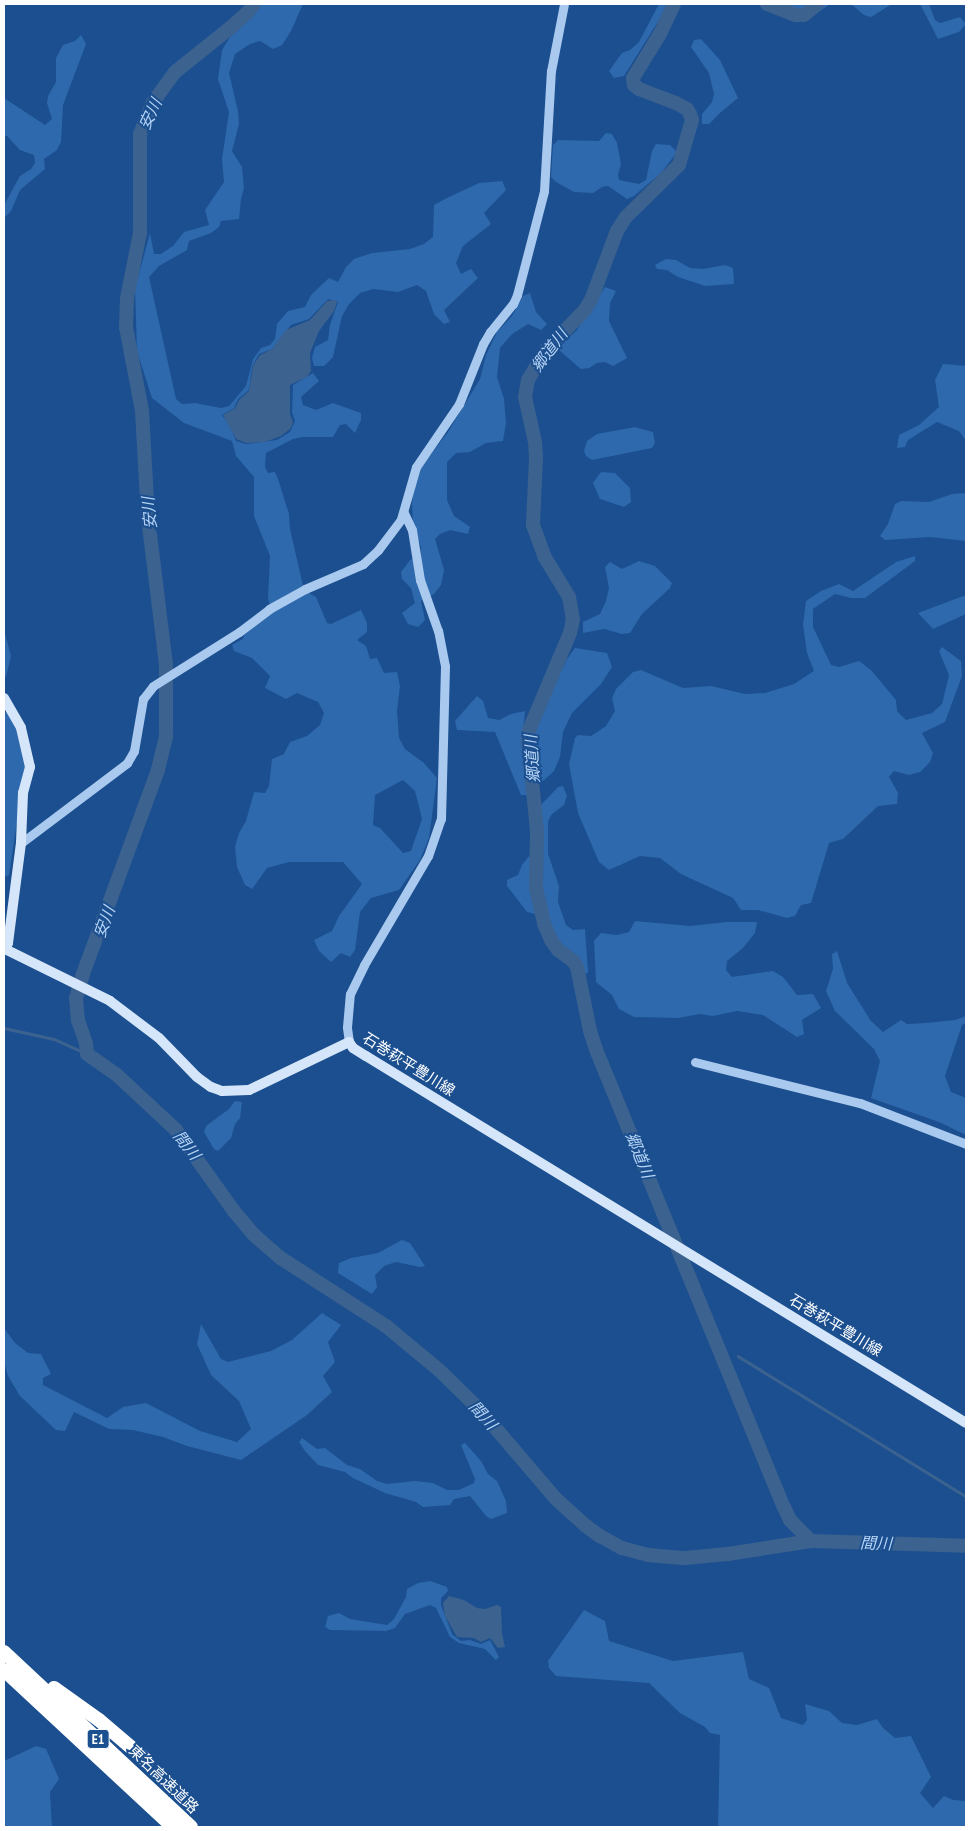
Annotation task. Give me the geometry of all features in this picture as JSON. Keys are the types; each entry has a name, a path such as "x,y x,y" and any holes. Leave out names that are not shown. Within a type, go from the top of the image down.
{"highway":[{"path":"6,1660 99,1720 148,1761"},
{"name":"東名高速道路","path":"6,1660 173,1827"},
{"name":"東名高速道路","path":"6,1660 191,1827"}],"main road":[{"path":"4,698 17,719 30,760 29,778 24,793 21,843 8,943 4,949"},
{"name":"石巻萩平豊川線","path":"4,949 17,953 110,1001 159,1038 197,1078 211,1087 222,1091 249,1090 349,1042 353,1048 966,1423"}],"street":[{"path":"21,843 127,763 134,751 143,699 156,684 239,632 269,610 305,589 363,564 378,550 404,513 410,481 416,467 459,404 483,344 490,332 514,304 518,294 544,191 551,71 564,4"},
{"path":"349,1042 347,1027 350,994 364,965 428,856 441,819 445,666 438,631 420,580 412,530 404,513"},
{"path":"695,1062 860,1103 966,1144"}],"shaded area":[{"path":"258,4 303,4 291,31 282,45 273,49 260,41 250,44 235,54 229,73 238,111 239,124 232,151 242,167 244,188 239,219 221,221 219,227 211,233 189,241 187,250 159,266 149,277 176,399 182,404 195,403 221,408 229,406 246,386 253,359 261,348 270,345 275,339 277,324 288,311 305,307 311,295 329,278 338,282 346,267 354,259 372,253 410,249 424,244 433,237 434,205 447,198 479,183 502,181 506,190 484,213 491,224 463,246 456,263 461,274 471,269 478,278 444,310 450,322 444,324 434,314 426,291 417,285 398,292 373,289 360,293 349,304 342,316 333,357 324,366 314,366 312,358 315,347 328,340 330,325 338,302 328,299 309,319 291,325 272,349 259,354 252,367 249,390 238,399 234,408 222,415 230,426 236,441 246,444 277,440 290,432 295,421 292,412 293,385 313,373 319,381 301,397 303,405 316,410 333,403 361,413 361,420 355,433 346,424 340,425 333,437 293,439 266,453 265,467 268,473 275,472 278,479 289,514 290,529 304,590 316,597 327,623 331,624 361,610 367,623 367,632 357,640 366,646 370,659 377,658 384,673 397,672 400,686 397,711 399,738 405,749 424,763 437,778 429,838 420,860 399,890 371,898 360,912 355,950 350,957 341,953 331,962 319,951 314,940 332,931 339,916 362,884 343,862 289,862 267,868 252,889 245,885 237,867 235,847 239,833 246,821 254,792 265,793 269,786 272,759 284,754 290,742 307,736 320,725 324,713 318,702 297,693 286,699 265,688 270,676 252,658 234,651 232,645 243,639 245,632 272,612 268,599 270,556 254,516 254,477 236,456 232,441 184,423 152,398 137,351 135,289 150,233 154,254 161,254 173,246 184,232 209,225 205,210 224,182 222,159 229,112 218,79 222,50 232,34","holes":["403,780 415,791 422,819 411,851 403,853 380,828 373,825 375,795"]},
{"path":"659,4 669,4 624,76 614,78 609,71 622,53 630,50 639,42"},
{"path":"758,4 830,4 813,16 792,19 761,7"},
{"path":"851,4 892,4 871,17 864,15"},
{"path":"920,4 929,4 935,20 940,23 960,17 966,24 959,32 938,39"},
{"path":"81,35 86,44 63,105 61,142 57,150 44,159 45,169 20,190 11,211 4,218 4,205 20,176 31,169 35,163 34,155 20,150 7,136 4,136 4,98 45,125 52,119 47,103 48,96 56,82 56,58 63,45 75,41"},
{"path":"701,39 720,60 738,98 709,124 702,124 702,114 712,102 714,94 709,73 691,47 694,40"},
{"path":"606,133 612,134 617,143 621,164 618,175 619,180 639,184 646,180 652,151 656,144 670,145 677,152 662,172 634,196 627,199 608,186 602,187 593,193 574,192 551,177 553,145 558,140 599,141"},
{"path":"666,259 676,260 690,268 703,269 725,265 733,268 734,284 705,286 678,277 667,270 657,269 655,265"},
{"path":"605,287 616,291 610,303 609,321 627,358 613,366 605,362 581,369 560,351 560,346 577,330"},
{"path":"530,293 536,312 547,324 541,330 528,324 512,334 500,348 497,377 504,399 506,423 503,441 486,443 470,452 456,453 447,462 447,500 454,516 470,527 468,534 450,530 440,534 435,539 444,570 441,585 434,594 421,601 425,620 418,627 408,624 402,613 415,603 411,588 402,579 401,572 410,560 421,556 421,547 413,524 412,504 414,486 420,469 448,432 480,379 486,355 497,332 512,316 523,296"},
{"path":"335,300 337,303 334,311 319,331 310,353 311,371 307,377 290,385 290,414 293,422 291,428 281,436 265,442 246,443 236,439 223,415 235,408 239,400 249,391 253,366 260,355 272,349 286,330 310,320 327,301"},
{"path":"943,364 966,366 966,441 959,431 937,422 908,440 905,447 897,448 899,435 919,425 939,407 935,380"},
{"path":"635,427 653,432 655,443 652,448 592,460 586,456 584,451 587,441 597,434"},
{"path":"601,472 615,473 630,488 631,502 624,507 600,499 593,483"},
{"path":"966,493 966,541 930,537 885,540 880,536 888,524 895,504 901,501 929,502 952,494"},
{"path":"915,556 915,561 865,598 851,598 835,594 813,609 813,627 831,665 839,667 859,661 871,670 896,700 897,711 906,720 932,713 942,704 949,675 939,651 942,647 961,661 962,676 945,722 922,733 933,753 930,762 920,772 909,775 894,771 889,777 898,793 897,804 878,806 843,839 829,843 811,903 801,905 795,916 787,918 758,910 741,910 733,898 681,874 660,858 640,856 609,870 599,862 578,813 569,764 575,738 578,735 591,736 606,726 615,711 612,698 616,689 633,672 641,670 683,688 711,686 745,694 765,693 794,684 814,671 807,653 803,625 806,601 821,591 839,584 853,591 896,562"},
{"path":"639,561 655,566 672,583 670,588 642,614 630,633 622,634 604,629 583,633 583,622 600,614 606,601 609,588 605,567 610,562 622,569"},
{"path":"966,595 966,614 933,629 918,613"},
{"path":"4,630 11,656 6,677 4,675"},
{"path":"575,648 607,653 612,667 601,684 572,713 563,732 560,757 554,771 540,784 533,753 533,732 567,659"},
{"path":"477,696 483,701 488,718 499,720 511,714 525,711 522,742 527,795 521,795 495,732 457,730 455,721"},
{"path":"7,712 18,727 26,762 9,875 4,877 4,713"},
{"path":"563,786 567,796 564,805 551,815 548,822 548,854 559,886 558,902 566,925 573,930 585,929 588,972 586,974 580,962 563,948 552,934 544,916 527,912 507,886 507,880 518,875 522,865 530,855 541,854 539,819 541,805 558,787"},
{"path":"635,921 690,926 727,922 757,922 755,933 743,948 727,961 726,970 732,977 773,971 783,977 797,995 813,994 821,1008 802,1020 804,1034 797,1037 763,1015 737,1011 713,1016 700,1014 678,1018 634,1017 619,1009 612,995 596,982 594,941 601,933 617,935 629,932"},
{"path":"837,951 847,983 871,1021 883,1032 901,1020 907,1024 926,1023 955,1020 966,1016 966,1023 962,1025 945,1076 951,1092 966,1098 966,1135 939,1122 871,1098 880,1061 874,1049 835,1011 826,991 833,969 832,954"},
{"path":"235,1101 242,1102 240,1118 235,1124 231,1138 218,1151 214,1149 204,1132 206,1126 229,1109"},
{"path":"402,1240 410,1243 425,1266 420,1267 396,1262 384,1266 375,1275 377,1287 372,1294 338,1273 339,1263 351,1258 378,1253"},
{"path":"322,1313 341,1325 328,1342 335,1362 323,1376 332,1392 307,1415 241,1460 187,1446 163,1437 133,1430 109,1429 74,1412 65,1431 56,1430 20,1396 8,1376 4,1362 4,1328 15,1343 28,1353 41,1354 51,1374 43,1378 43,1385 107,1418 123,1407 146,1403 200,1431 237,1442 251,1429 239,1401 211,1375 197,1344 201,1324 221,1359 228,1362 271,1351 292,1340"},
{"path":"302,1438 317,1449 325,1448 347,1465 360,1469 377,1481 387,1484 415,1481 433,1483 447,1490 459,1490 474,1483 475,1479 461,1445 465,1443 481,1461 488,1474 497,1481 506,1501 507,1513 491,1519 486,1516 470,1496 454,1499 450,1505 423,1507 416,1502 385,1493 353,1478 345,1472 318,1465 299,1442"},
{"path":"430,1581 447,1587 448,1591 441,1598 441,1605 452,1634 461,1641 470,1640 481,1644 490,1640 499,1657 496,1660 485,1649 459,1643 450,1637 436,1608 430,1605 405,1614 395,1628 386,1631 330,1630 325,1627 328,1616 339,1613 350,1619 387,1625 394,1619 406,1597 407,1589 418,1583"},
{"path":"449,1596 464,1600 477,1608 485,1609 497,1605 501,1607 502,1633 505,1647 498,1648 490,1638 481,1642 474,1638 457,1637 445,1616 443,1603"},
{"path":"584,1610 605,1621 609,1641 673,1661 743,1652 749,1679 769,1688 781,1718 803,1725 807,1720 805,1704 829,1711 842,1723 857,1725 877,1719 883,1728 895,1738 911,1736 931,1777 920,1793 933,1808 944,1796 953,1800 966,1801 966,1827 718,1827 720,1735 710,1733 705,1727 680,1713 649,1683 556,1676 549,1668 548,1661"},
{"path":"36,1746 46,1749 59,1779 50,1792 52,1827 4,1827 4,1761"}],"waterway":[{"name":"安川","path":"254,4 230,28 175,72 153,102 140,134 140,233 127,298 126,327 142,411 148,518 166,664 166,737 158,770 83,974 76,998 78,1020 86,1043 87,1054 117,1075 176,1130 233,1210 253,1234 279,1257 386,1326 439,1370 480,1410 556,1499 600,1536 622,1548 648,1555 685,1558 728,1554 811,1541 966,1546"},
{"name":"郷道川","path":"674,4 661,32 633,78 634,85 639,89 676,103 687,109 690,114 692,120 679,165 626,217 617,231 591,300 584,311 546,350 528,380 525,397 535,442 533,525 544,556 569,597 573,619 570,633 529,730 528,742 537,831 536,888 544,924 551,940 558,950 573,961 577,967 590,1031 597,1052 784,1507 790,1520 811,1541"},
{"name":"郷道川","path":"767,4 796,15 804,15 817,4"},
{"path":"4,1028 54,1039 87,1054"},
{"path":"738,1356 966,1496"}],"water label":[{"name":"間川","path":"187,1145"},
{"name":"間川","path":"483,1415"},
{"name":"間川","path":"876,1543"}]}
